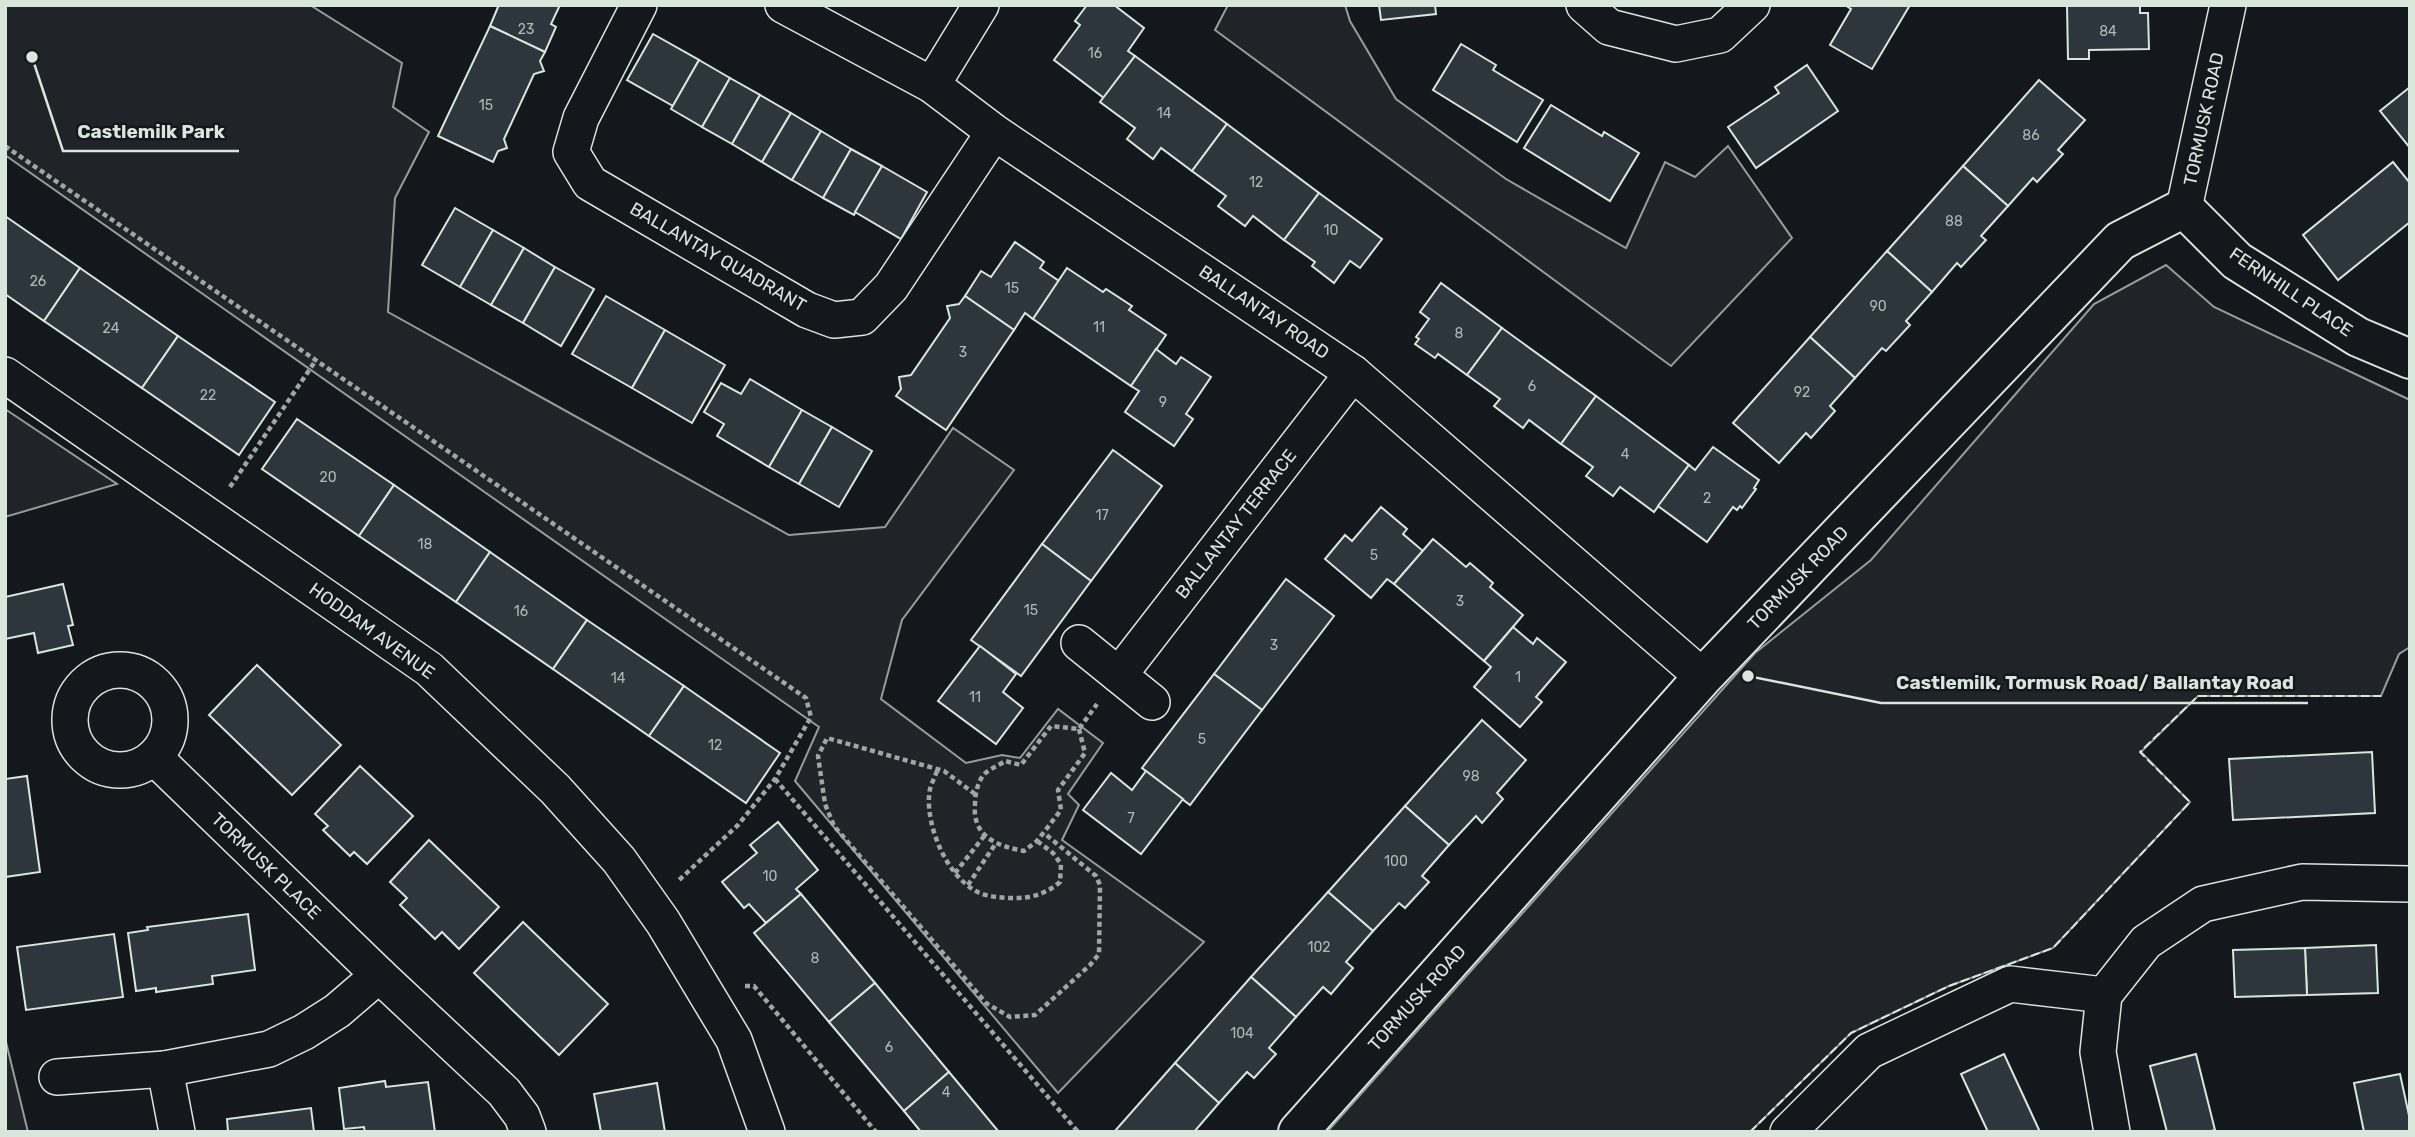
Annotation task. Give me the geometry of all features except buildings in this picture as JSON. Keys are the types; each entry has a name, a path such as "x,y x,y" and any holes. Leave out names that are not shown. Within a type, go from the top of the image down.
{"street":[{"name":"BALLANTAY QUADRANT","path":"639,5 582,118 571,152 590,183 807,310 834,320 862,317 891,287 994,132"},
{"name":"BALLANTAY ROAD","path":"783,5 932,85 994,132 1353,373 1703,677"},
{"path":"932,85 981,5"},
{"path":"1584,5 1609,27 1676,44 1720,35 1752,5"},
{"name":"TORMUSK ROAD","path":"1298,1132 1703,677 2120,241 2184,208 2228,5"},
{"name":"FERNHILL PLACE","path":"2184,208 2236,261 2358,337 2410,359"},
{"name":"BALLANTAY TERRACE","path":"1119,675 1353,373"},
{"name":"HODDAM AVENUE","path":"5,375 429,669 555,789 619,860 652,906 734,1040 767,1132"},
{"path":"1079,643 1152,702"},
{"name":"TORMUSK PLACE","path":"154,757 504,1092 522,1115 528,1132"},
{"path":"2112,1132 2098,1052 2104,995 2146,942 2203,904 2302,882 2410,884"},
{"path":"57,1077 165,1069 269,1049 304,1032 337,1011 379,975"},
{"path":"1788,1132 1869,1051 2010,984 2104,995"},
{"path":"165,1069 177,1132"}],"path":[{"path":"5,146 806,698 811,717 775,779 738,825 652,906"},
{"path":"210,517 316,360"},
{"path":"1079,729 1119,675"},
{"path":"1051,726 1079,729 1085,753 1058,790 1062,810 1037,841 1024,851 1005,848 977,828 975,794 983,775 1005,761 1021,765 1051,726"},
{"path":"975,794 944,771 827,738 818,756 825,804 834,826 986,1003 1010,1017 1035,1015 1099,954 1100,885 1096,876 1044,833"},
{"path":"937,771 929,792 929,811 939,844 955,873 975,891 1001,898 1025,898 1048,892 1060,882 1061,864 1053,853 1037,841"},
{"path":"775,779 1078,1132"},
{"path":"955,873 985,835"},
{"path":"968,885 996,843"},
{"path":"702,987 754,986 876,1132"}],"shaded area":[{"path":"5,5 310,5 402,63 393,107 429,132 395,198 388,312 789,535 885,527 953,428 1014,470 902,620 881,699 966,763 1002,755 1020,758 1058,709 1103,743 1068,794 1079,805 1062,840 1204,942 1058,1093 795,781 819,727 5,155"},
{"path":"1228,5 1345,5 1350,21 1396,99 1506,179 1626,248 1665,162 1695,177 1728,146 1792,238 1671,366 1215,30"},
{"path":"2166,265 2214,307 2410,400 2410,647 2399,654 2381,696 2198,696 2141,752 2190,802 2053,948 1949,986 1851,1033 1750,1132 1327,1132 1755,653 1871,560 2094,304"},
{"path":"5,409 117,484 5,517"},
{"path":"5,1038 28,1132 5,1132"}],"fence":[{"path":"1750,1132 1851,1033 1949,986 2053,948 2190,802 2140,752 2198,696 2381,696"}],"place":[{"name":"Castlemilk Park","path":"32,57"},
{"name":"Castlemilk, Tormusk Road/ Ballantay Road","path":"1748,676"}]}
